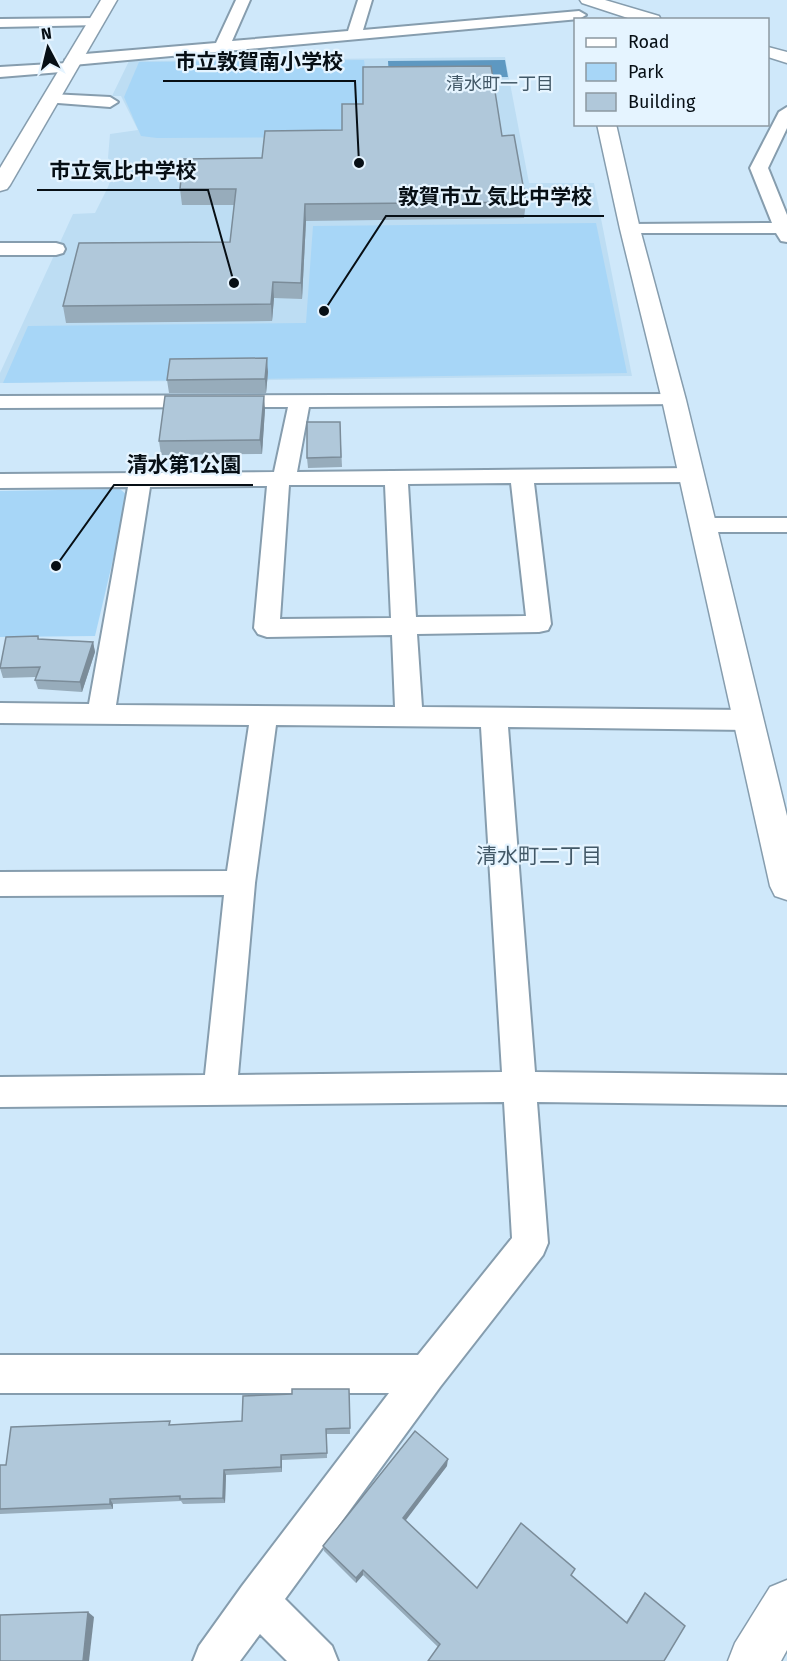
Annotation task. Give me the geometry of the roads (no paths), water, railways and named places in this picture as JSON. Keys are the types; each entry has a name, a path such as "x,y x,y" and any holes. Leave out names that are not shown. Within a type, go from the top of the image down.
{"street":[{"path":"0,186 5,169 51,99 109,0"},
{"path":"222,46 243,0"},
{"path":"354,35 365,0"},
{"path":"0,72 222,46 354,35 583,9 640,18"},
{"path":"0,23 96,22"},
{"path":"769,52 787,58"},
{"path":"51,99 110,102"},
{"path":"630,229 786,231 759,168 784,108"},
{"path":"606,126 674,400 787,886"},
{"path":"0,249 56,249"},
{"path":"0,402 674,400"},
{"path":"300,401 288,467 276,489 267,628 539,624 522,477"},
{"path":"0,481 692,476"},
{"path":"396,478 409,717"},
{"path":"101,714 140,480"},
{"path":"703,525 787,525"},
{"path":"0,713 747,720"},
{"path":"220,1090 240,883 264,716"},
{"path":"214,1661 427,1374 530,1243 494,718"},
{"path":"0,884 240,883"},
{"path":"0,1092 520,1087 787,1090"},
{"path":"0,1374 427,1374"},
{"path":"257,1601 317,1661"},
{"path":"753,1661 787,1604"}],"place":[{"name":"市立敦賀南小学校","path":"359,163"},
{"name":"市立気比中学校","path":"234,283"},
{"name":"敦賀市立 気比中学校","path":"324,311"},
{"name":"清水第1公園","path":"56,566"}],"district":[{"name":"清水町一丁目","path":"500,84"},
{"name":"清水町二丁目","path":"539,856"}]}
